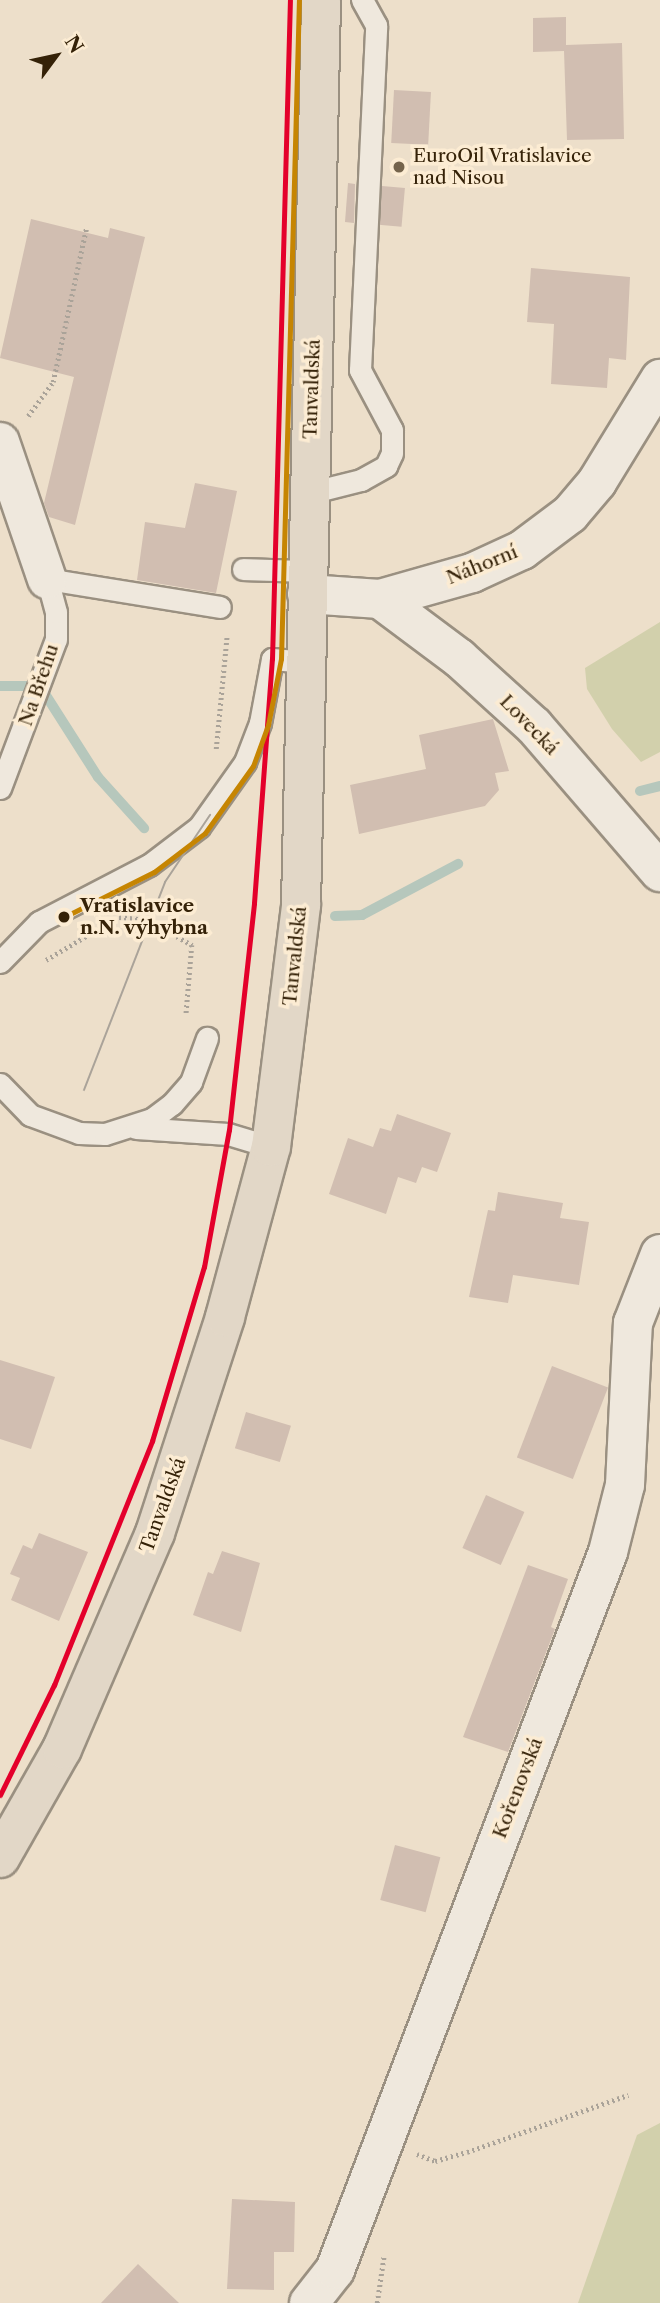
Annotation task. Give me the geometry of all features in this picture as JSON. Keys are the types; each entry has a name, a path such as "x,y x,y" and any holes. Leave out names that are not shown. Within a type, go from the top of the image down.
{"main road":[{"name":"Tanvaldská","path":"0,1858 62,1749 155,1533 225,1317 271,1147 301,905 290,661 307,582 321,0"}],"street":[{"name":"Náhorní","path":"307,582 380,598 472,573 522,551 570,514 597,482 660,379"},
{"name":"Na Břehu","path":"12,432 47,579"},
{"name":"Lovecká","path":"380,598 459,658 534,726 660,872"},
{"name":"Kořenovská","path":"309,2303 335,2270 608,1552 625,1485 633,1323 660,1254"}],"lane":[{"path":"309,493 361,480 386,466 392,453 391,430 360,370 376,25 362,0"},
{"path":"243,569 307,582"},
{"path":"47,579 224,615"},
{"name":"Na Břehu","path":"0,788 56,639 56,612 47,579"},
{"path":"5,956 60,909 149,865 210,815 245,762 260,723 290,661"},
{"path":"0,1084 30,1115 55,1126 105,1134 130,1128 172,1104 191,1082 207,1038"},
{"path":"130,1128 228,1134 271,1147"}],"path":[{"path":"12,432 53,382 86,229"},
{"path":"215,761 224,615"},
{"path":"5,956 33,968 121,915 148,920 192,945 185,1026"},
{"path":"383,2143 435,2161 628,2095"}],"shaded area":[{"path":"660,622 660,752 641,762 612,729 587,689 585,668"},
{"path":"660,2123 660,2303 578,2303 637,2135"}],"building":[{"path":"566,17 566,45 622,43 624,139 567,140 564,51 533,52 533,18"},
{"path":"394,90 431,92 428,145 391,143"},
{"path":"348,183 355,184 354,223 345,222"},
{"path":"382,186 405,188 402,227 379,225"},
{"path":"31,219 108,238 110,228 145,237 75,525 49,517 44,503 74,377 0,358"},
{"path":"531,268 630,277 626,360 609,358 607,388 551,384 554,324 527,322"},
{"path":"195,483 237,491 216,593 137,580 145,522 185,528"},
{"path":"493,719 509,771 495,773 499,790 485,806 359,834 350,785 426,769 419,735"},
{"path":"397,1114 451,1133 437,1172 422,1167 416,1183 398,1177 386,1214 329,1194 348,1138 373,1147 380,1128 391,1131"},
{"path":"498,1192 563,1203 560,1218 589,1222 579,1285 513,1275 508,1303 469,1297 488,1210 495,1211"},
{"path":"0,1360 55,1377 31,1449 0,1439"},
{"path":"552,1366 608,1388 573,1479 517,1457"},
{"path":"246,1412 291,1426 280,1462 235,1448"},
{"path":"486,1495 524,1512 501,1565 462,1548"},
{"path":"39,1533 88,1552 59,1621 11,1600 20,1578 10,1574 23,1545 32,1549"},
{"path":"222,1551 260,1563 241,1632 193,1615 208,1572 213,1574"},
{"path":"528,1565 568,1579 551,1627 555,1629 508,1752 463,1737"},
{"path":"395,1845 440,1857 426,1912 380,1900"},
{"path":"232,2199 295,2202 294,2252 274,2252 274,2290 227,2289"},
{"path":"138,2264 179,2303 101,2303"}],"waterway":[{"path":"0,686 40,686 98,777 144,828"},
{"path":"640,791 660,786"},
{"path":"335,916 362,915 458,864"}],"tram line":[{"path":"84,1090 165,882 210,815"}],"transit line":[{"path":"0,1795 54,1685 152,1441 204,1267 229,1130 254,903 272,659 290,0"},
{"path":"64,917 154,872 205,833 253,766 268,725 281,659 299,0"}],"place":[{"name":"EuroOil Vratislavice nad Nisou","path":"399,167"},
{"name":"Vratislavice n.N. výhybna","path":"64,917"}]}
